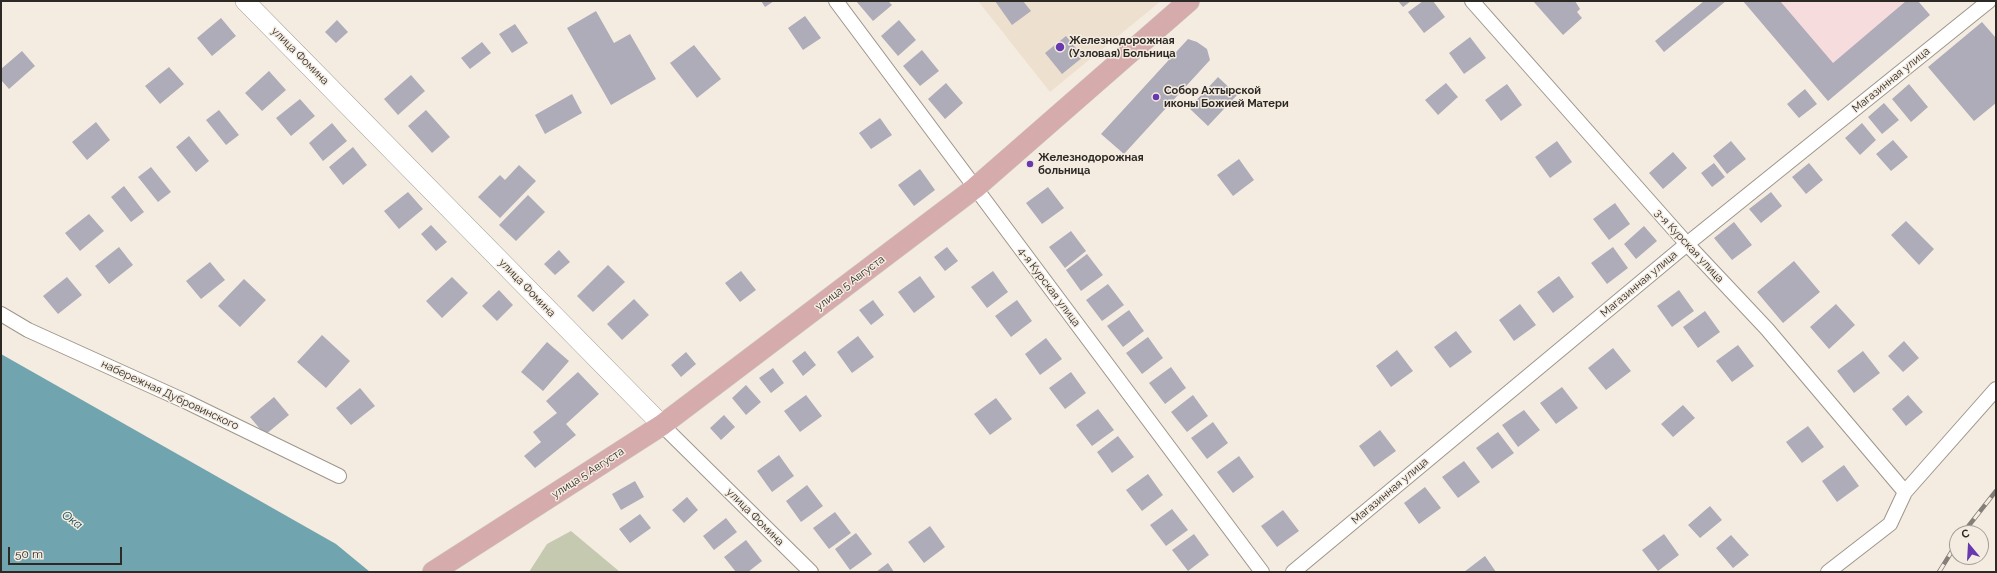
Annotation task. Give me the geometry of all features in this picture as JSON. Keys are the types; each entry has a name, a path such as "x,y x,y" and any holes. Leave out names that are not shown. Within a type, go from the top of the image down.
{"main road":[{"name":"улица 5 Августа","path":"433,572 490,537 662,425 975,188 1189,1"}],"street":[{"name":"улица Фомина","path":"245,1 662,425 811,572"},
{"name":"4-я Курская улица","path":"836,1 1262,572"},
{"name":"3-я Курская улица","path":"1472,1 1686,244 1767,329 1905,492"},
{"name":"Магазинная улица","path":"1293,572 1686,244 1989,1"},
{"name":"набережная Дубровинского","path":"1,314 28,330 187,402 339,476"},
{"path":"1828,572 1890,524 1905,492 1996,389"}],"shaded area":[{"name":"Железнодорожная (Узловая) Больница","path":"978,1 1161,1 1050,92"},
{"path":"1743,1 1918,1 1930,15 1828,101"}],"green space":[{"path":"571,531 620,572 529,572 547,544"}],"water":[{"name":"Ока","path":"1,354 336,544 370,572 1,572"}],"building":[{"path":"761,1 774,1 765,7"},
{"path":"856,1 888,1 892,5 873,21"},
{"path":"995,1 1023,1 1031,11 1012,25"},
{"path":"1398,1 1411,1 1403,7"},
{"path":"1423,1 1433,1 1445,17 1424,33 1408,12"},
{"path":"1533,1 1575,1 1580,9 1577,12 1582,18 1563,35"},
{"path":"1704,1 1726,1 1664,52 1655,41"},
{"path":"1743,1 1780,1 1833,63 1906,1 1918,1 1930,15 1828,101"},
{"path":"596,11 614,43 630,34 656,79 611,105 567,28"},
{"path":"805,16 821,38 803,50 788,28"},
{"path":"221,18 236,36 212,56 197,38"},
{"path":"337,20 348,32 336,43 325,32"},
{"path":"899,20 916,40 898,56 881,36"},
{"path":"1982,22 1996,38 1996,103 1974,121 1928,67"},
{"path":"515,24 528,43 512,53 499,34"},
{"path":"1066,36 1083,57 1062,74 1045,53"},
{"path":"1470,37 1486,58 1464,74 1449,53"},
{"name":"Собор Ахтырской иконы Божией Матери","path":"1188,39 1197,42 1207,49 1210,60 1124,154 1101,134"},
{"path":"482,42 491,53 470,69 461,58"},
{"path":"694,45 721,79 697,98 670,63"},
{"path":"922,50 939,71 920,86 903,66"},
{"path":"22,51 35,66 9,89 1,80 1,69"},
{"path":"169,67 184,84 160,104 145,86"},
{"path":"269,71 286,90 262,111 245,93"},
{"path":"411,75 425,91 398,115 384,99"},
{"path":"1218,77 1237,95 1208,126 1189,108"},
{"path":"946,83 963,103 945,119 928,99"},
{"path":"1446,83 1458,97 1438,115 1425,100"},
{"path":"1507,84 1522,105 1501,121 1485,100"},
{"path":"1909,84 1928,107 1911,122 1892,99"},
{"path":"1805,89 1817,104 1799,118 1787,104"},
{"path":"572,94 582,113 545,134 535,115"},
{"path":"300,99 315,116 291,136 276,118"},
{"path":"1884,103 1899,120 1882,134 1868,117"},
{"path":"219,110 239,135 226,145 206,120"},
{"path":"426,110 450,137 432,153 408,126"},
{"path":"880,118 892,135 871,149 859,133"},
{"path":"96,122 110,140 87,160 72,142"},
{"path":"332,123 347,141 323,161 309,143"},
{"path":"1862,123 1876,140 1860,155 1845,138"},
{"path":"189,136 209,161 196,172 176,147"},
{"path":"1893,140 1908,157 1891,171 1876,154"},
{"path":"1557,141 1572,162 1550,178 1535,157"},
{"path":"1731,141 1746,159 1727,174 1713,156"},
{"path":"353,147 367,165 343,185 329,167"},
{"path":"1673,152 1687,168 1663,189 1649,173"},
{"path":"1239,159 1254,180 1233,196 1217,175"},
{"path":"1714,163 1725,177 1712,187 1701,173"},
{"path":"1809,163 1823,180 1806,194 1792,177"},
{"path":"519,165 536,181 500,218 478,197 500,175 505,180"},
{"path":"151,167 171,192 158,202 138,177"},
{"path":"920,169 935,190 914,206 898,185"},
{"path":"124,186 144,212 131,222 111,197"},
{"path":"1048,187 1064,208 1042,224 1026,203"},
{"path":"408,192 423,209 399,229 384,211"},
{"path":"1771,192 1782,206 1761,223 1749,209"},
{"path":"528,195 545,212 516,241 499,225"},
{"path":"1615,203 1630,224 1609,240 1593,219"},
{"path":"89,214 104,231 80,251 65,233"},
{"path":"1906,221 1934,249 1919,265 1891,235"},
{"path":"1734,222 1752,245 1732,260 1714,238"},
{"path":"431,225 447,242 436,251 421,234"},
{"path":"1644,226 1657,241 1636,259 1624,244"},
{"path":"1071,231 1086,251 1065,268 1049,247"},
{"path":"119,247 133,265 109,284 95,266"},
{"path":"947,247 958,261 945,271 934,257"},
{"path":"1613,247 1628,268 1607,284 1591,263"},
{"path":"559,250 570,262 555,275 544,264"},
{"path":"1087,254 1103,275 1081,291 1066,270"},
{"path":"1794,261 1820,292 1783,323 1757,292"},
{"path":"210,262 225,280 201,299 186,281"},
{"path":"608,265 625,282 593,312 577,296"},
{"path":"741,271 756,290 740,302 725,283"},
{"path":"993,271 1008,292 987,308 971,287"},
{"path":"920,276 935,297 914,313 898,292"},
{"path":"1559,276 1574,297 1553,313 1537,292"},
{"path":"67,277 82,295 58,314 43,296"},
{"path":"452,277 468,293 442,318 426,301"},
{"path":"244,279 266,300 240,327 218,306"},
{"path":"1108,284 1124,305 1102,321 1086,300"},
{"path":"499,290 513,305 497,321 482,306"},
{"path":"1679,290 1694,311 1672,327 1657,306"},
{"path":"634,299 649,315 622,340 607,324"},
{"path":"873,300 884,315 871,325 859,310"},
{"path":"1017,300 1032,321 1011,337 995,316"},
{"path":"1520,304 1536,325 1514,341 1499,320"},
{"path":"1836,304 1855,325 1829,349 1810,327"},
{"path":"1129,310 1144,331 1123,347 1107,326"},
{"path":"1705,311 1720,332 1698,348 1683,327"},
{"path":"1456,331 1472,352 1450,368 1434,347"},
{"path":"322,335 350,361 326,388 297,362"},
{"path":"858,336 874,357 852,373 837,352"},
{"path":"1148,337 1163,358 1142,374 1126,353"},
{"path":"1046,338 1062,359 1040,375 1025,354"},
{"path":"1904,341 1919,358 1903,372 1888,356"},
{"path":"547,342 569,361 543,391 521,372"},
{"path":"1738,345 1754,366 1732,382 1716,361"},
{"path":"1613,348 1631,371 1606,390 1588,368"},
{"path":"1397,350 1413,371 1391,387 1376,366"},
{"path":"805,351 816,365 803,376 792,361"},
{"path":"1863,351 1880,373 1854,393 1837,371"},
{"path":"686,352 696,364 681,377 671,365"},
{"path":"1171,367 1186,388 1165,404 1149,383"},
{"path":"773,368 784,383 771,393 759,378"},
{"path":"578,372 599,394 566,424 576,435 535,468 524,456 541,442 533,432 557,413 546,401"},
{"path":"1071,372 1086,393 1065,409 1049,388"},
{"path":"746,385 761,402 746,415 732,398"},
{"path":"1562,387 1578,408 1556,424 1540,403"},
{"path":"360,388 375,406 351,425 336,408"},
{"path":"806,395 822,416 800,432 784,411"},
{"path":"1193,395 1208,416 1187,432 1171,412"},
{"path":"1908,395 1923,412 1906,426 1892,409"},
{"path":"274,397 289,415 265,435 250,417"},
{"path":"996,398 1012,419 990,435 974,414"},
{"path":"1683,405 1695,418 1673,437 1661,424"},
{"path":"1098,409 1114,430 1092,446 1076,425"},
{"path":"1524,410 1540,430 1518,447 1502,425"},
{"path":"724,415 735,427 721,440 710,428"},
{"path":"1213,422 1228,443 1207,459 1191,438"},
{"path":"1808,426 1824,447 1802,463 1786,442"},
{"path":"1380,430 1396,451 1374,467 1359,446"},
{"path":"1498,432 1514,453 1492,469 1476,448"},
{"path":"1118,436 1134,457 1112,473 1097,452"},
{"path":"779,455 794,476 772,492 757,471"},
{"path":"1239,456 1254,477 1233,493 1217,472"},
{"path":"1464,461 1480,482 1458,498 1442,477"},
{"path":"1844,465 1859,486 1837,502 1822,481"},
{"path":"1148,474 1163,495 1142,511 1126,490"},
{"path":"635,481 644,497 621,510 612,494"},
{"path":"807,485 823,506 801,522 786,501"},
{"path":"1425,487 1441,508 1419,524 1404,503"},
{"path":"687,497 698,510 684,523 672,510"},
{"path":"1710,506 1722,520 1700,538 1688,525"},
{"path":"1172,509 1188,530 1166,546 1150,525"},
{"path":"1283,510 1299,531 1277,547 1261,526"},
{"path":"835,512 851,533 829,549 813,528"},
{"path":"640,514 651,528 630,543 619,529"},
{"path":"726,518 737,532 714,550 703,536"},
{"path":"930,526 945,547 924,563 908,542"},
{"path":"856,533 872,554 850,570 835,549"},
{"path":"1194,534 1209,555 1188,571 1172,550"},
{"path":"1664,534 1679,555 1658,571 1642,550"},
{"path":"1731,535 1749,555 1733,568 1716,548"},
{"path":"746,540 762,561 748,572 736,572 724,557"},
{"path":"1485,556 1496,572 1464,572"},
{"path":"888,563 894,572 876,572"}],"railway":[{"path":"1969,525 1996,491"},
{"path":"1939,572 1949,556"}],"place":[{"name":"Железнодорожная (Узловая) Больница","path":"1060,47"},
{"name":"Собор Ахтырской иконы Божией Матери","path":"1156,97"},
{"name":"Железнодорожная больница","path":"1030,164"}]}
